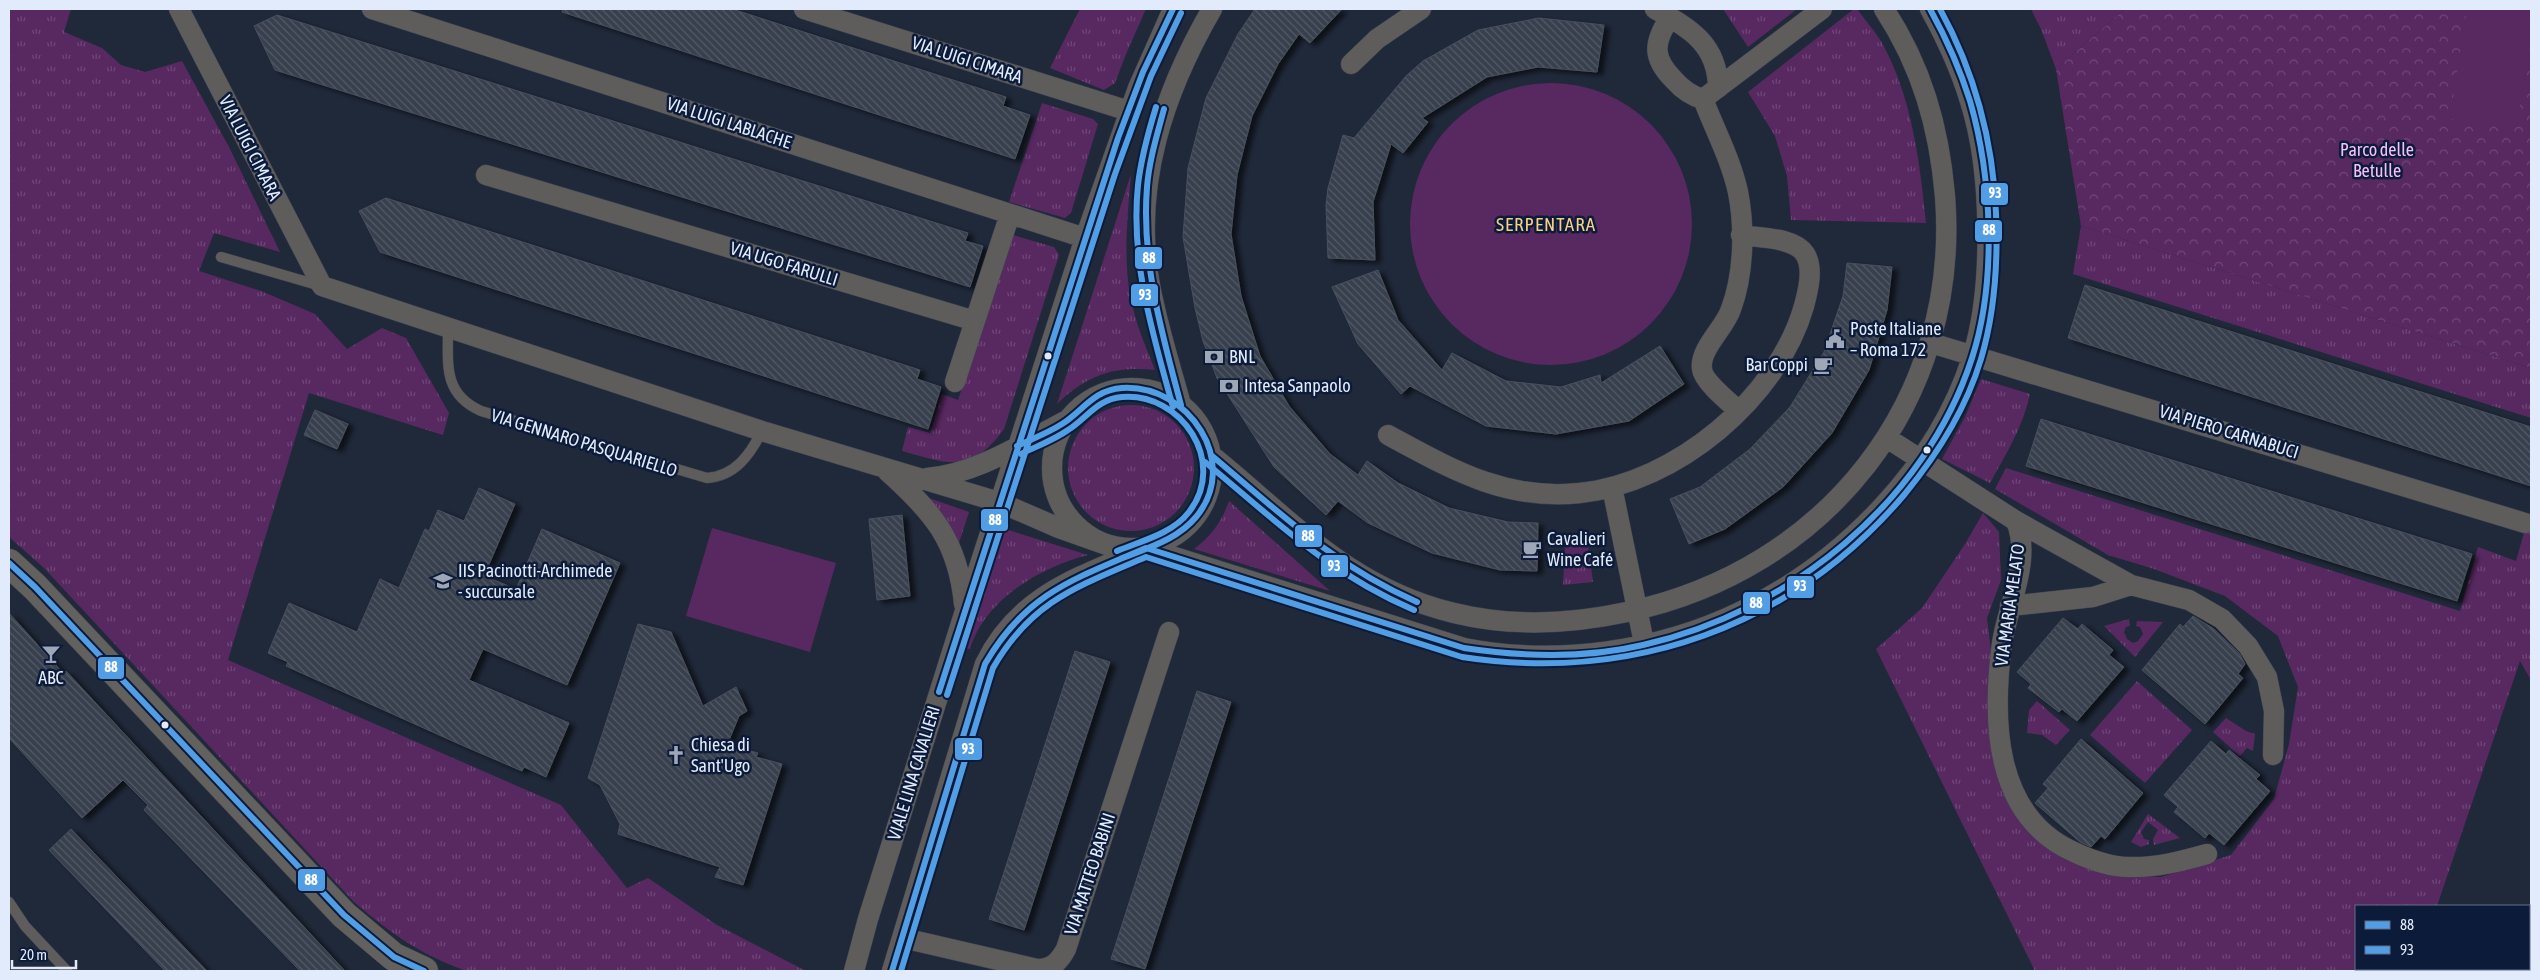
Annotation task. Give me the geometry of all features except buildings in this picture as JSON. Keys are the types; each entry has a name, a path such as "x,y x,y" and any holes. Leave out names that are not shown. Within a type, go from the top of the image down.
{"street":[{"name":"VIA LUIGI LABLACHE","path":"372,9 1085,238"},
{"name":"VIA LUIGI CIMARA","path":"804,9 1129,111"},
{"name":"VIALE LINA CAVALIERI","path":"854,971 871,909 964,611 1085,238 1129,111 1172,9"},
{"path":"1182,405 1149,281 1146,247 1147,199 1151,160 1164,112 1183,63 1212,9"},
{"path":"1351,64 1377,38 1421,9"},
{"path":"1739,410 1708,380 1702,369 1707,347 1726,322 1733,304 1739,274 1741,235 1738,192 1710,94 1717,69 1712,54 1698,38 1663,13 1657,58 1662,68 1682,89 1710,94 1822,9"},
{"path":"1211,455 1317,546 1348,569 1373,583 1426,605 1486,619 1524,622 1581,621 1638,610 1686,596 1726,580 1784,545 1835,500 1887,438 1915,385 1931,343 1946,262 1944,180 1934,121 1918,71 1908,48 1884,9"},
{"path":"1146,548 1432,640 1480,652 1518,656 1550,656 1644,643 1720,621 1763,601 1784,587 1854,534 1881,507 1920,461 1948,416 1973,356 1984,299 1986,262 1985,202 1979,140 1971,102 1958,65 1930,9"},
{"name":"VIA LUIGI CIMARA","path":"181,10 322,286"},
{"name":"VIA UGO FARULLI","path":"486,176 975,321"},
{"path":"955,382 1010,214"},
{"path":"1388,435 1462,474 1502,488 1546,495 1579,493 1612,487 1679,458 1708,438 1739,410 1764,383 1786,350 1802,314 1809,276 1808,259 1801,249 1785,242 1741,235"},
{"path":"322,286 762,431 999,502 1106,545 1133,549 1146,548 1175,536 1198,515 1210,486 1211,455 1201,427 1182,405 1168,396 1153,390 1121,388 1091,399 1067,420 1017,446 964,470 921,478"},
{"name":"VIA PIERO CARNABUCI","path":"1931,343 2525,523"},
{"path":"1067,420 1054,448 1051,478 1055,493 1061,507 1080,530 1106,545"},
{"name":"VIA MARIA MELATO","path":"1887,438 2016,521 2131,586 2165,593 2200,605 2222,619 2248,646 2261,666 2271,691 2274,712 2273,755"},
{"path":"884,468 912,494 942,530 958,565 964,611"},
{"path":"1612,487 1644,643"},
{"name":"VIA MARIA MELATO","path":"2016,521 2021,536 2022,551 2001,660 2000,748 2007,777 2025,814 2057,844 2105,864 2141,867 2164,864 2207,854"},
{"name":"VIALE LINA CAVALIERI","path":"892,971 981,674 991,650 1010,624 1042,596 1077,576 1146,548"},
{"path":"9,563 35,587 299,869 393,964 424,971"},
{"path":"2010,606 2084,599 2131,586"},
{"name":"VIA MATTEO BABINI","path":"903,938 1038,969 1050,967 1059,961 1066,949 1169,632"}],"lane":[{"path":"221,257 322,286"},
{"name":"VIA GENNARO PASQUARIELLO","path":"448,329 448,360 453,389 463,401 481,411 707,478 723,476 736,468 750,453 762,431"},
{"path":"9,902 25,926 67,971"}],"green space":[{"path":"9,9 71,9 64,32 102,48 121,65 145,72 182,61 230,149 280,252 214,233 199,271 261,291 315,314 347,349 382,328 406,338 449,413 443,435 309,393 228,660 561,805 627,888 648,878 717,925 806,971 466,971 420,950 394,934 354,902 44,568 9,537"},
{"path":"1080,9 1146,9 1115,83 1104,90 1050,68"},
{"path":"1723,9 1797,9 1748,47"},
{"path":"1854,9 1857,9 1882,43 1901,85 1913,131 1926,223 1791,220 1787,176 1775,136 1748,92"},
{"path":"2031,9 2125,9 2056,69 2041,29"},
{"name":"Parco delle Betulle","path":"2125,9 2531,9 2531,368 2081,226 2056,69"},
{"path":"2467,9 2531,9 2531,41 2516,127 2450,119"},
{"path":"1551,83 1578,86 1605,94 1629,107 1651,124 1668,146 1681,170 1689,197 1692,224 1689,251 1681,278 1668,302 1651,324 1629,341 1605,354 1578,362 1551,365 1524,362 1497,354 1473,341 1451,324 1434,302 1421,278 1413,251 1410,224 1413,197 1421,170 1434,146 1451,124 1473,107 1497,94 1524,86"},
{"path":"1042,103 1093,119 1098,124 1071,213 1065,218 1009,202"},
{"path":"1131,174 1127,234 1128,279 1137,323 1155,370 1114,371 1090,379 1057,404"},
{"path":"2081,226 2531,368 2531,418 2073,274"},
{"path":"1013,235 1054,247 1059,255 1004,429 992,444 969,460 946,462 902,451 908,427 930,433 942,394 958,400"},
{"path":"1981,379 2030,394 2023,418 2008,451 1990,483 1942,459 1965,417"},
{"path":"1131,405 1155,410 1175,424 1189,444 1194,468 1189,492 1175,512 1155,526 1131,531 1107,526 1087,512 1073,492 1068,468 1073,444 1087,424 1107,410"},
{"path":"2006,468 2460,611 2478,547 2516,561 2531,508 2531,680 2520,661 2437,905 2355,905 2355,970 2415,971 2035,971 1876,649 1922,608 1965,544 1983,513 1999,532 2001,580 1987,618 1994,676 1993,756 2015,814 2060,857 2108,875 2161,877 2231,855 2274,799 2289,744 2298,687 2278,636 2225,596 2154,569 2108,555 1995,489"},
{"path":"923,496 969,512 958,546"},
{"path":"1229,501 1330,591 1194,549 1215,528 1223,516"},
{"path":"712,528 836,563 810,652 686,616"},
{"path":"1002,528 1088,555 1052,568 1017,588 988,615 977,631 970,649 963,648"},
{"path":"1588,545 1593,582 1563,585 1565,547"},
{"path":"2129,619 2130,626 2126,627 2124,632 2127,639 2133,643 2138,641 2143,634 2140,627 2136,626 2137,621 2163,622 2135,657 2104,626"},
{"path":"2137,681 2192,730 2145,783 2090,735"},
{"path":"2037,701 2070,730 2056,745 2042,735 2027,733 2029,710"},
{"path":"2226,718 2246,731 2255,734 2253,751 2247,748 2240,756 2213,732"},
{"path":"2148,814 2180,838 2154,845 2153,839 2158,830 2148,822 2141,832 2144,839 2149,840 2149,844 2141,847 2131,842"}],"transit line":[{"name":"88","path":"939,692 1118,138 1143,72 1173,9"},
{"name":"88","path":"892,971 985,664 1017,620 1035,604 1054,591 1096,569 1146,548 1464,648 1531,655 1554,655 1621,650 1697,629 1749,607 1799,578 1845,544 1886,504 1921,459 1950,411 1972,358 1980,328 1985,296 1989,229 1983,162 1970,101 1962,77 1930,9"},
{"name":"93","path":"901,971 993,668 1008,645 1024,626 1041,611 1059,598 1099,577 1146,557 1462,657 1525,663 1587,661 1647,652 1705,635 1760,611 1812,580 1860,541 1904,495 1939,448 1959,413 1975,378 1990,323 1996,268 1997,231 1991,159 1980,108 1972,82 1940,9"},
{"name":"93","path":"947,695 1115,174 1151,76 1181,13"},
{"name":"93","path":"1156,107 1139,175 1136,213 1137,242 1145,298 1173,407"},
{"name":"88","path":"1164,109 1148,177 1147,243 1160,325 1181,405"},
{"name":"88","path":"1017,446 1057,427 1103,393 1122,388 1146,390 1168,399 1187,413 1201,431 1210,451 1213,474 1208,496 1196,517 1180,532 1120,559"},
{"name":"93","path":"1021,454 1063,434 1099,405 1113,398 1143,398 1163,406 1179,418 1192,434 1200,452 1203,472 1200,492 1189,512 1174,526 1156,536 1117,551"},
{"name":"88","path":"1211,455 1284,517 1333,555 1359,572 1417,602"},
{"name":"93","path":"1205,462 1279,525 1329,562 1383,595 1414,610"},
{"name":"88","path":"9,563 35,587 344,915 394,957 424,971"}],"place":[{"name":"Poste Italiane – Roma 172","path":"1835,339"},
{"name":"BNL","path":"1214,357"},
{"name":"Bar Coppi","path":"1823,365"},
{"name":"Intesa Sanpaolo","path":"1229,386"},
{"name":"Cavalieri Wine Café","path":"1532,549"},
{"name":"IIS Pacinotti-Archimede - succursale","path":"443,581"},
{"name":"ABC","path":"51,654"},
{"name":"Chiesa di Sant'Ugo","path":"676,755"}],"district":[{"name":"SERPENTARA","path":"1546,224"}]}
